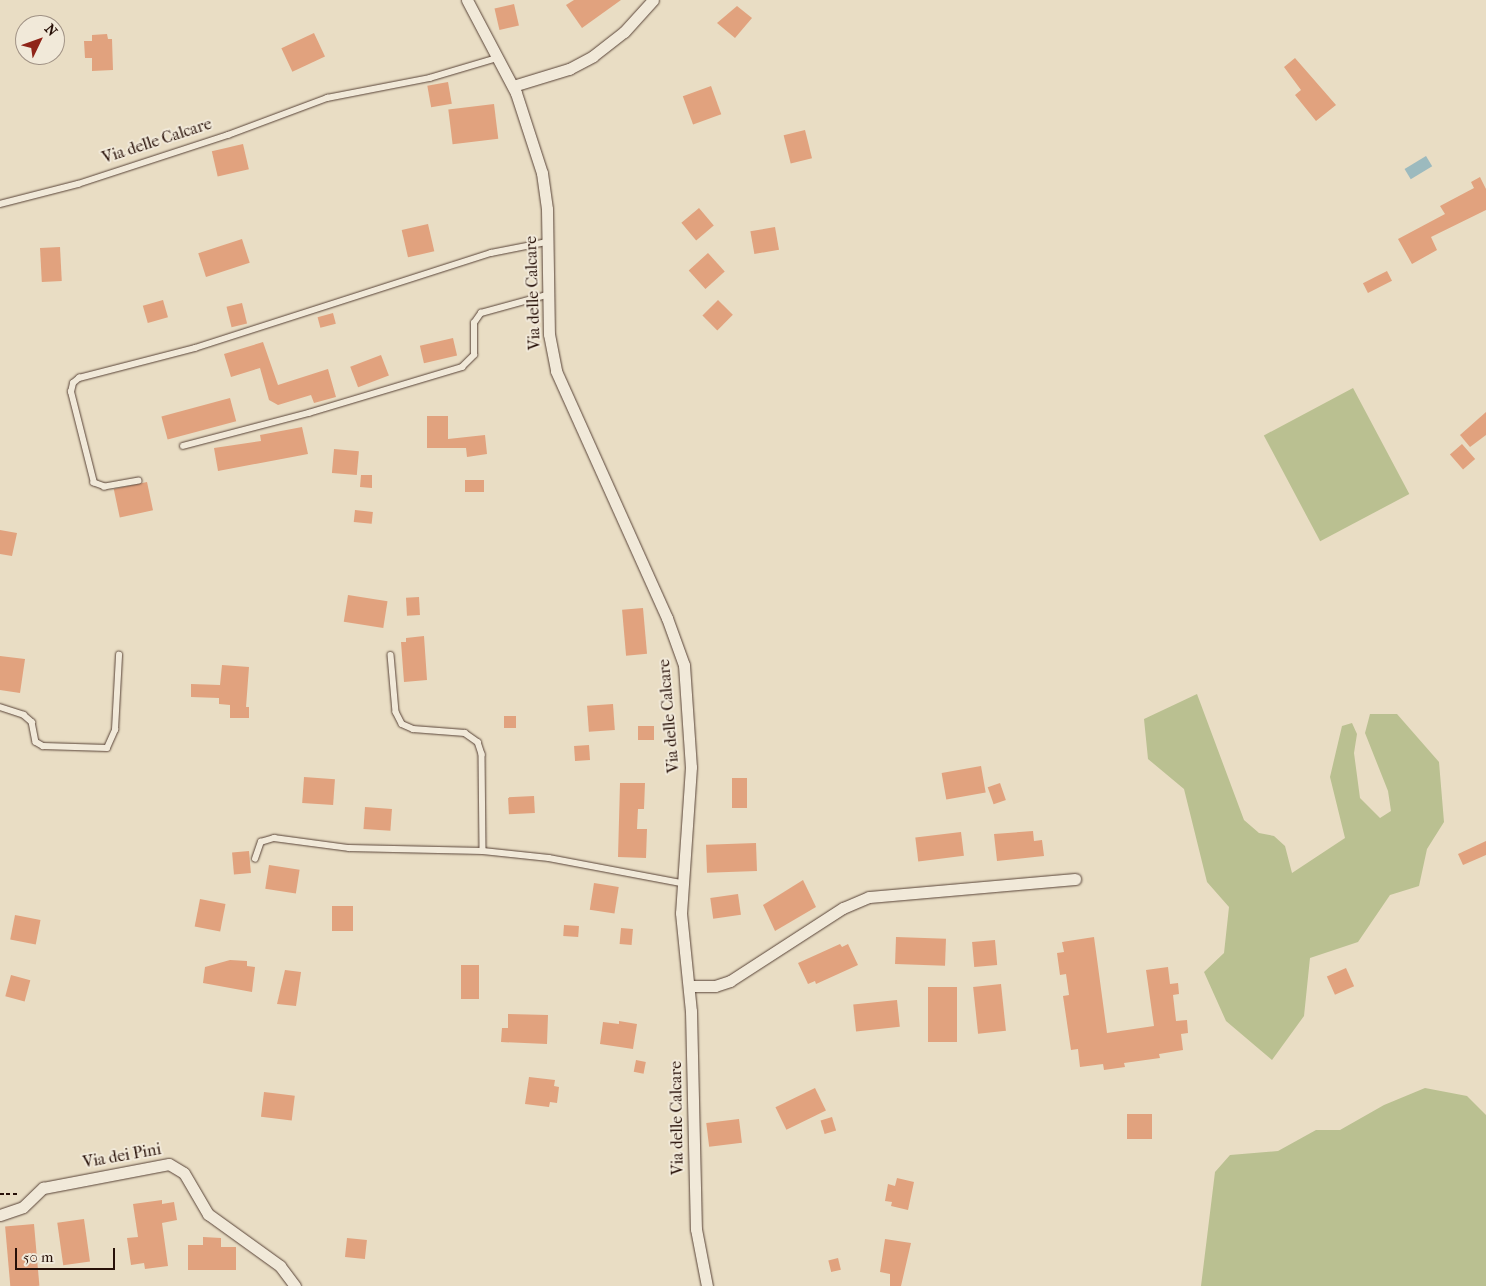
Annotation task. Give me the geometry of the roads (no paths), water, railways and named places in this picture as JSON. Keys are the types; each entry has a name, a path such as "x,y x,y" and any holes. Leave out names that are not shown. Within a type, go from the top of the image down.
{"street":[{"name":"Via delle Calcare","path":"466,0 513,86 542,173 547,242 546,295 549,334 558,376 667,618 682,659 691,767 681,884 690,986 695,1220 699,1255 707,1286"},
{"path":"513,86 569,68 593,56 624,32 654,0"},
{"path":"690,986 715,986 730,981 843,908 869,897 1075,879"},
{"name":"Via dei Pini","path":"0,1216 23,1207 33,1194 49,1187 154,1164 175,1165 187,1177 208,1214 280,1266 296,1286"}],"lane":[{"name":"Via delle Calcare","path":"0,204 78,184 228,135 322,99 420,80 497,58"},
{"path":"139,481 105,488 94,483 71,392 73,383 79,378 195,348 491,253 547,242"},
{"path":"183,446 309,413 462,366 474,355 473,328 477,317 486,312 546,295"},
{"path":"0,708 24,715 32,722 36,742 43,746 107,748 115,730 119,655"},
{"path":"390,655 396,712 402,724 413,729 468,734 480,746 484,851"},
{"path":"255,859 258,846 270,838 349,848 484,851 549,858 681,884"}],"water":[{"path":"1426,156 1432,166 1411,179 1405,169"}]}
